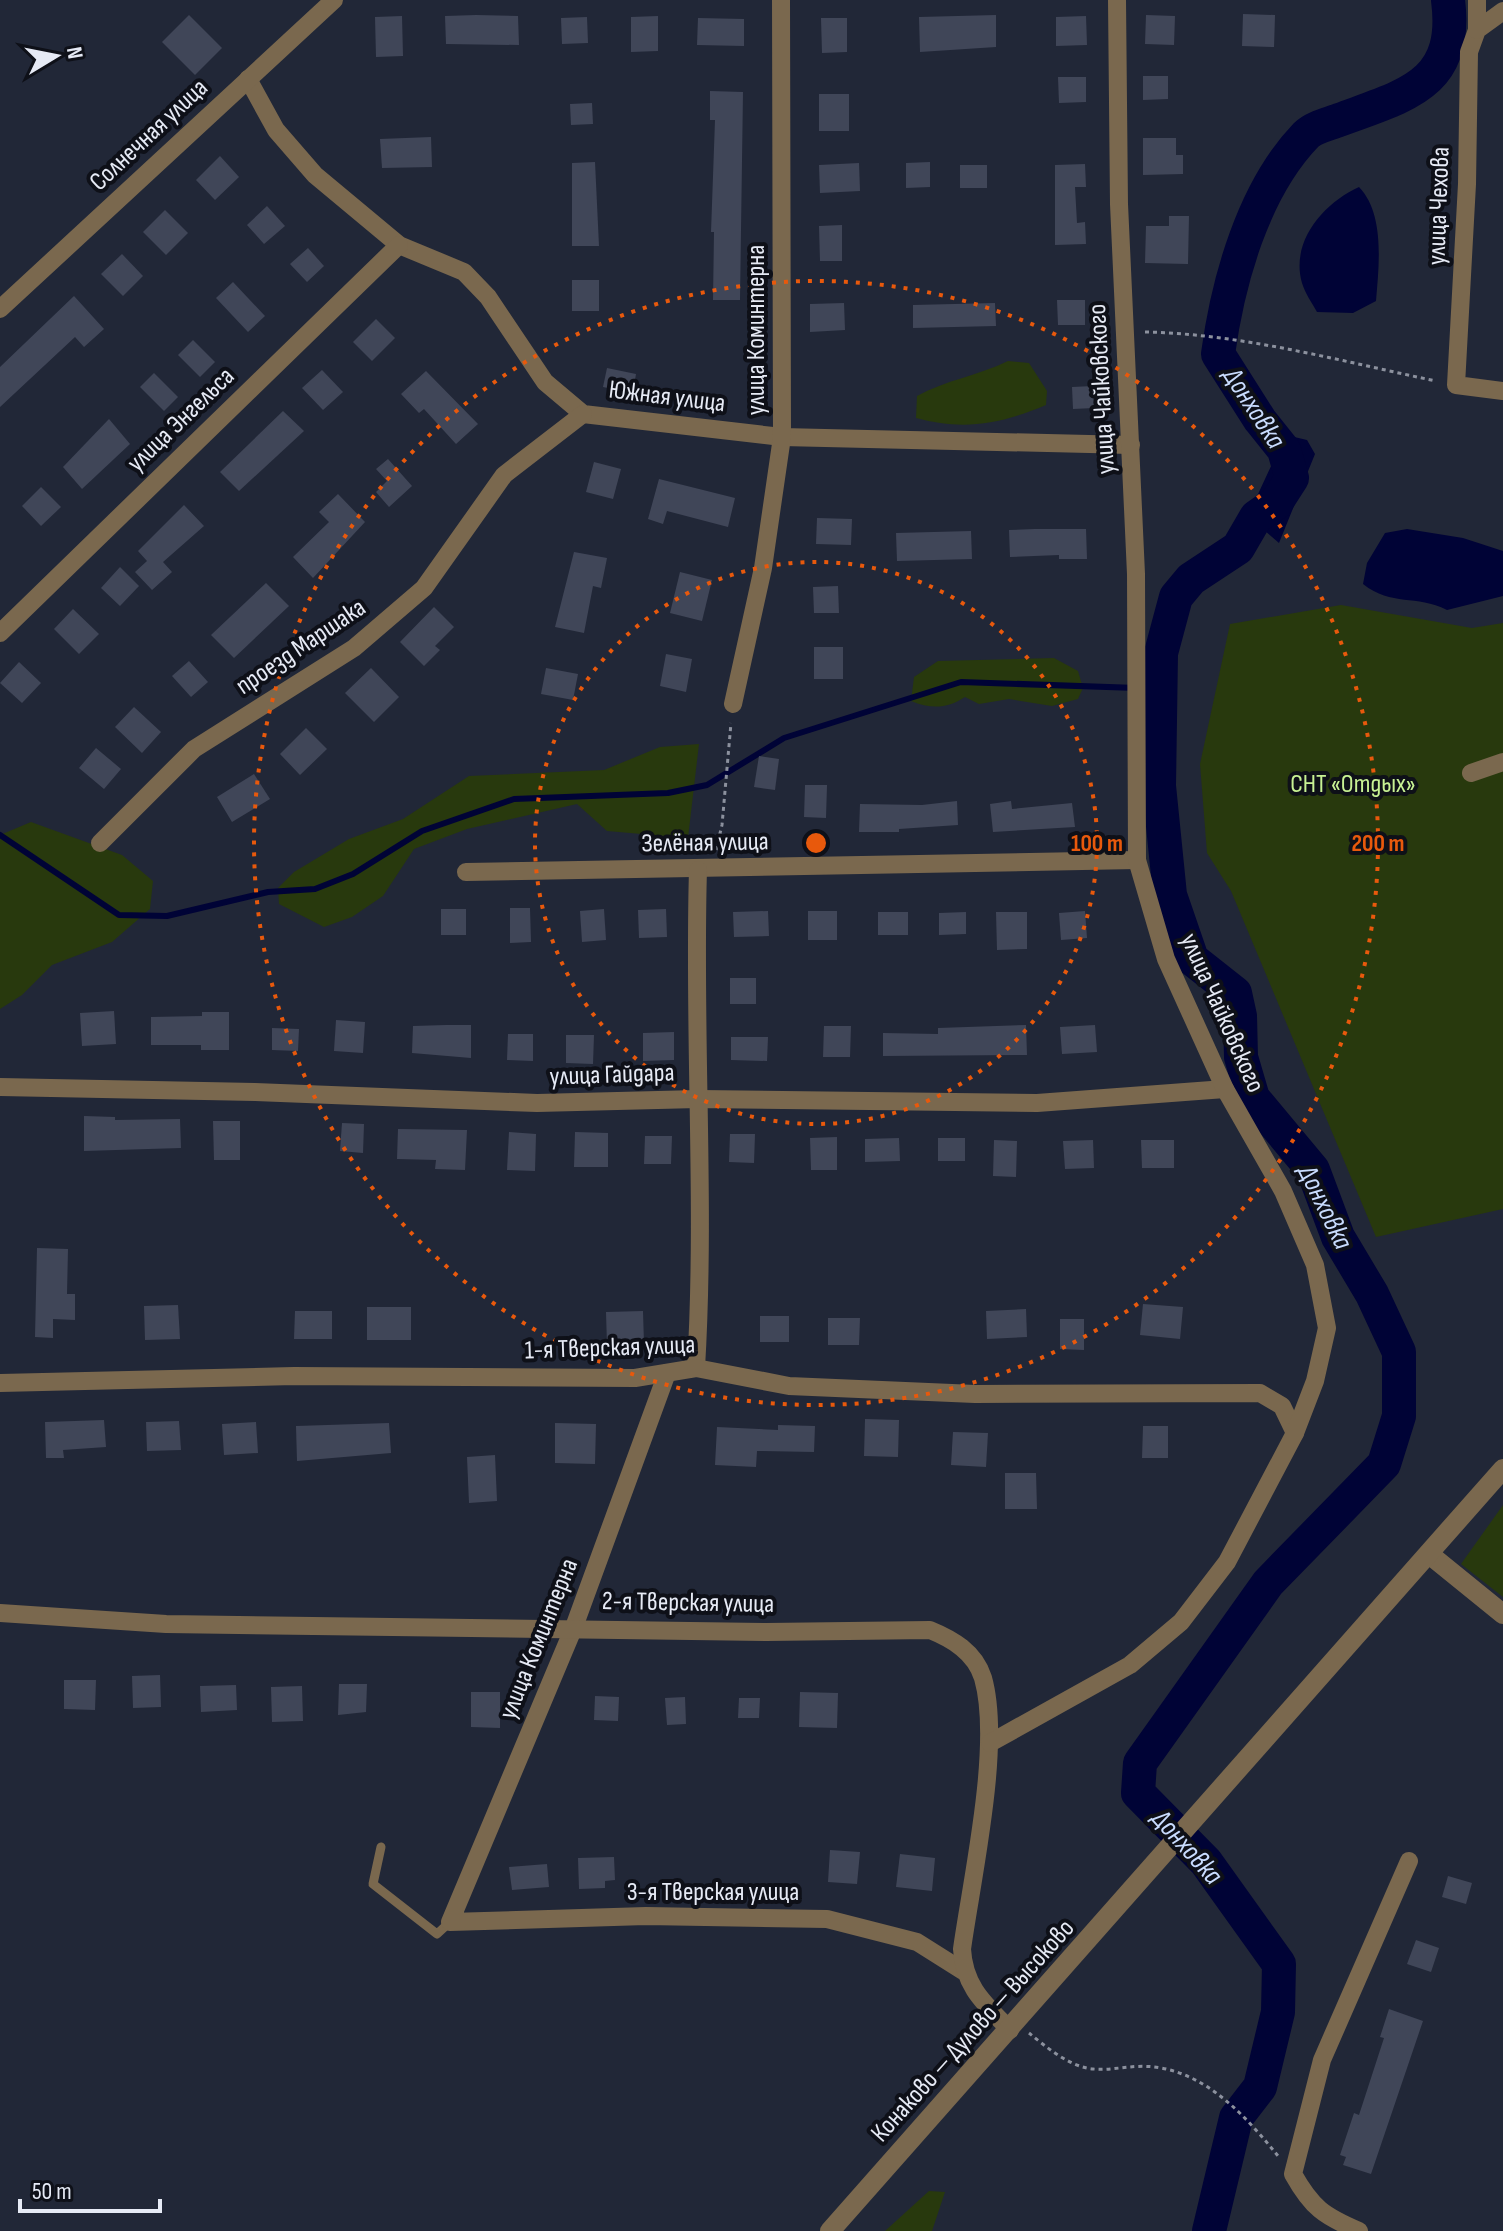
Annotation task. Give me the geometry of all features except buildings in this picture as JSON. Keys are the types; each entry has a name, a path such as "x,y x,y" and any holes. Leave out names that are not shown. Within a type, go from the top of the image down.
{"street":[{"name":"Солнечная улица","path":"0,309 334,0"},
{"name":"улица Коминтерна","path":"733,704 763,568 782,437 781,0"},
{"name":"улица Чайковского","path":"990,1743 1130,1665 1181,1622 1227,1562 1295,1433 1315,1381 1327,1328 1315,1265 1283,1191 1225,1089 1166,959 1137,860 1136,574 1124,331 1117,0"},
{"name":"улица Чехова","path":"1456,385 1467,184 1469,52 1477,30 1477,0"},
{"path":"1477,30 1503,11"},
{"name":"Южная улица","path":"248,79 276,130 315,175 399,245 464,272 488,297 545,382 583,414 782,437 1131,445"},
{"name":"улица Энгельса","path":"0,633 399,245"},
{"path":"1456,385 1503,391"},
{"name":"проезд Маршака","path":"100,843 194,749 354,648 424,588 504,475 583,414"},
{"path":"1471,773 1503,762"},
{"name":"Зелёная улица","path":"466,872 1137,860"},
{"path":"696,1368 702,1263 698,1099 704,869"},
{"name":"улица Гайдара","path":"0,1087 255,1092 537,1103 698,1099 1037,1103 1225,1089"},
{"name":"1-я Тверская улица","path":"0,1383 294,1376 635,1378 696,1368 789,1386 959,1394 1260,1393 1282,1406 1295,1433"},
{"name":"улица Коминтерна","path":"450,1922 574,1627 667,1373"},
{"name":"Конаково — Дулово — Высоково","path":"830,2231 1202,1814 1503,1469"},
{"path":"1429,1554 1503,1614"},
{"name":"2-я Тверская улица","path":"0,1613 166,1624 574,1627 766,1632 930,1630 953,1640 970,1655 983,1677 990,1743 962,1949 963,1971"},
{"path":"1359,2231 1326,2217 1308,2200 1293,2174 1322,2060 1409,1861"},
{"name":"3-я Тверская улица","path":"450,1922 646,1916 827,1919 917,1942 963,1971"},
{"path":"963,1971 971,1989 1014,2026"}],"lane":[{"path":"381,1847 373,1884 437,1934 450,1922"}],"path":[{"path":"1124,331 1191,333 1254,343 1456,385"},
{"path":"704,869 722,825 733,704"},
{"path":"1014,2026 1050,2051 1092,2069 1131,2064 1165,2069 1193,2081 1241,2111 1293,2174"}],"green space":[{"path":"1008,361 1029,363 1047,391 1046,405 982,424 950,424 916,418 917,396"},
{"name":"СНТ «Отдых»","path":"1341,605 1472,628 1503,623 1503,1209 1376,1237 1231,891 1207,853 1200,764 1230,624"},
{"path":"1054,658 1078,671 1083,688 1078,699 1052,706 1009,699 979,704 965,697 939,706 911,701 914,677 938,661"},
{"path":"699,744 688,838 607,831 577,804 467,829 414,849 383,896 352,917 324,927 279,904 278,888 294,872 349,839 403,819 469,776 604,770 660,747"},
{"path":"31,822 122,855 153,881 150,909 112,942 52,965 22,995 0,1009 0,835"},
{"path":"1503,1505 1503,1597 1461,1564"},
{"path":"929,2191 945,2192 932,2231 885,2231"}],"shaded area":[{"path":"1359,187 1367,198 1377,225 1379,256 1376,301 1353,313 1317,312 1303,287 1300,267 1306,238 1322,213"},
{"path":"1269,431 1307,440 1315,454 1279,543 1264,530 1247,533 1245,522 1272,464"},
{"path":"1407,529 1463,538 1503,551 1503,596 1447,610 1425,602 1384,596 1363,584 1367,563 1385,533"}],"waterway":[{"name":"Донховка","path":"1209,2231 1236,2118 1260,2087 1278,2012 1279,1964 1206,1862 1138,1793 1140,1763 1268,1583 1384,1464 1399,1416 1399,1352 1372,1294 1338,1237 1313,1170 1253,1098 1241,1057 1240,1016 1235,993 1192,959 1170,895 1159,786 1161,653 1176,597 1191,579 1238,548 1256,517 1276,503 1292,478 1284,450 1260,420 1218,354 1236,267 1258,209 1287,157 1309,132 1386,103 1423,82 1436,69 1445,51 1449,29 1448,0"},
{"path":"0,835 119,915 167,916 268,892 315,889 353,874 422,831 514,799 668,793 707,785 784,738 961,682 1137,688 1150,682 1161,653"}]}
